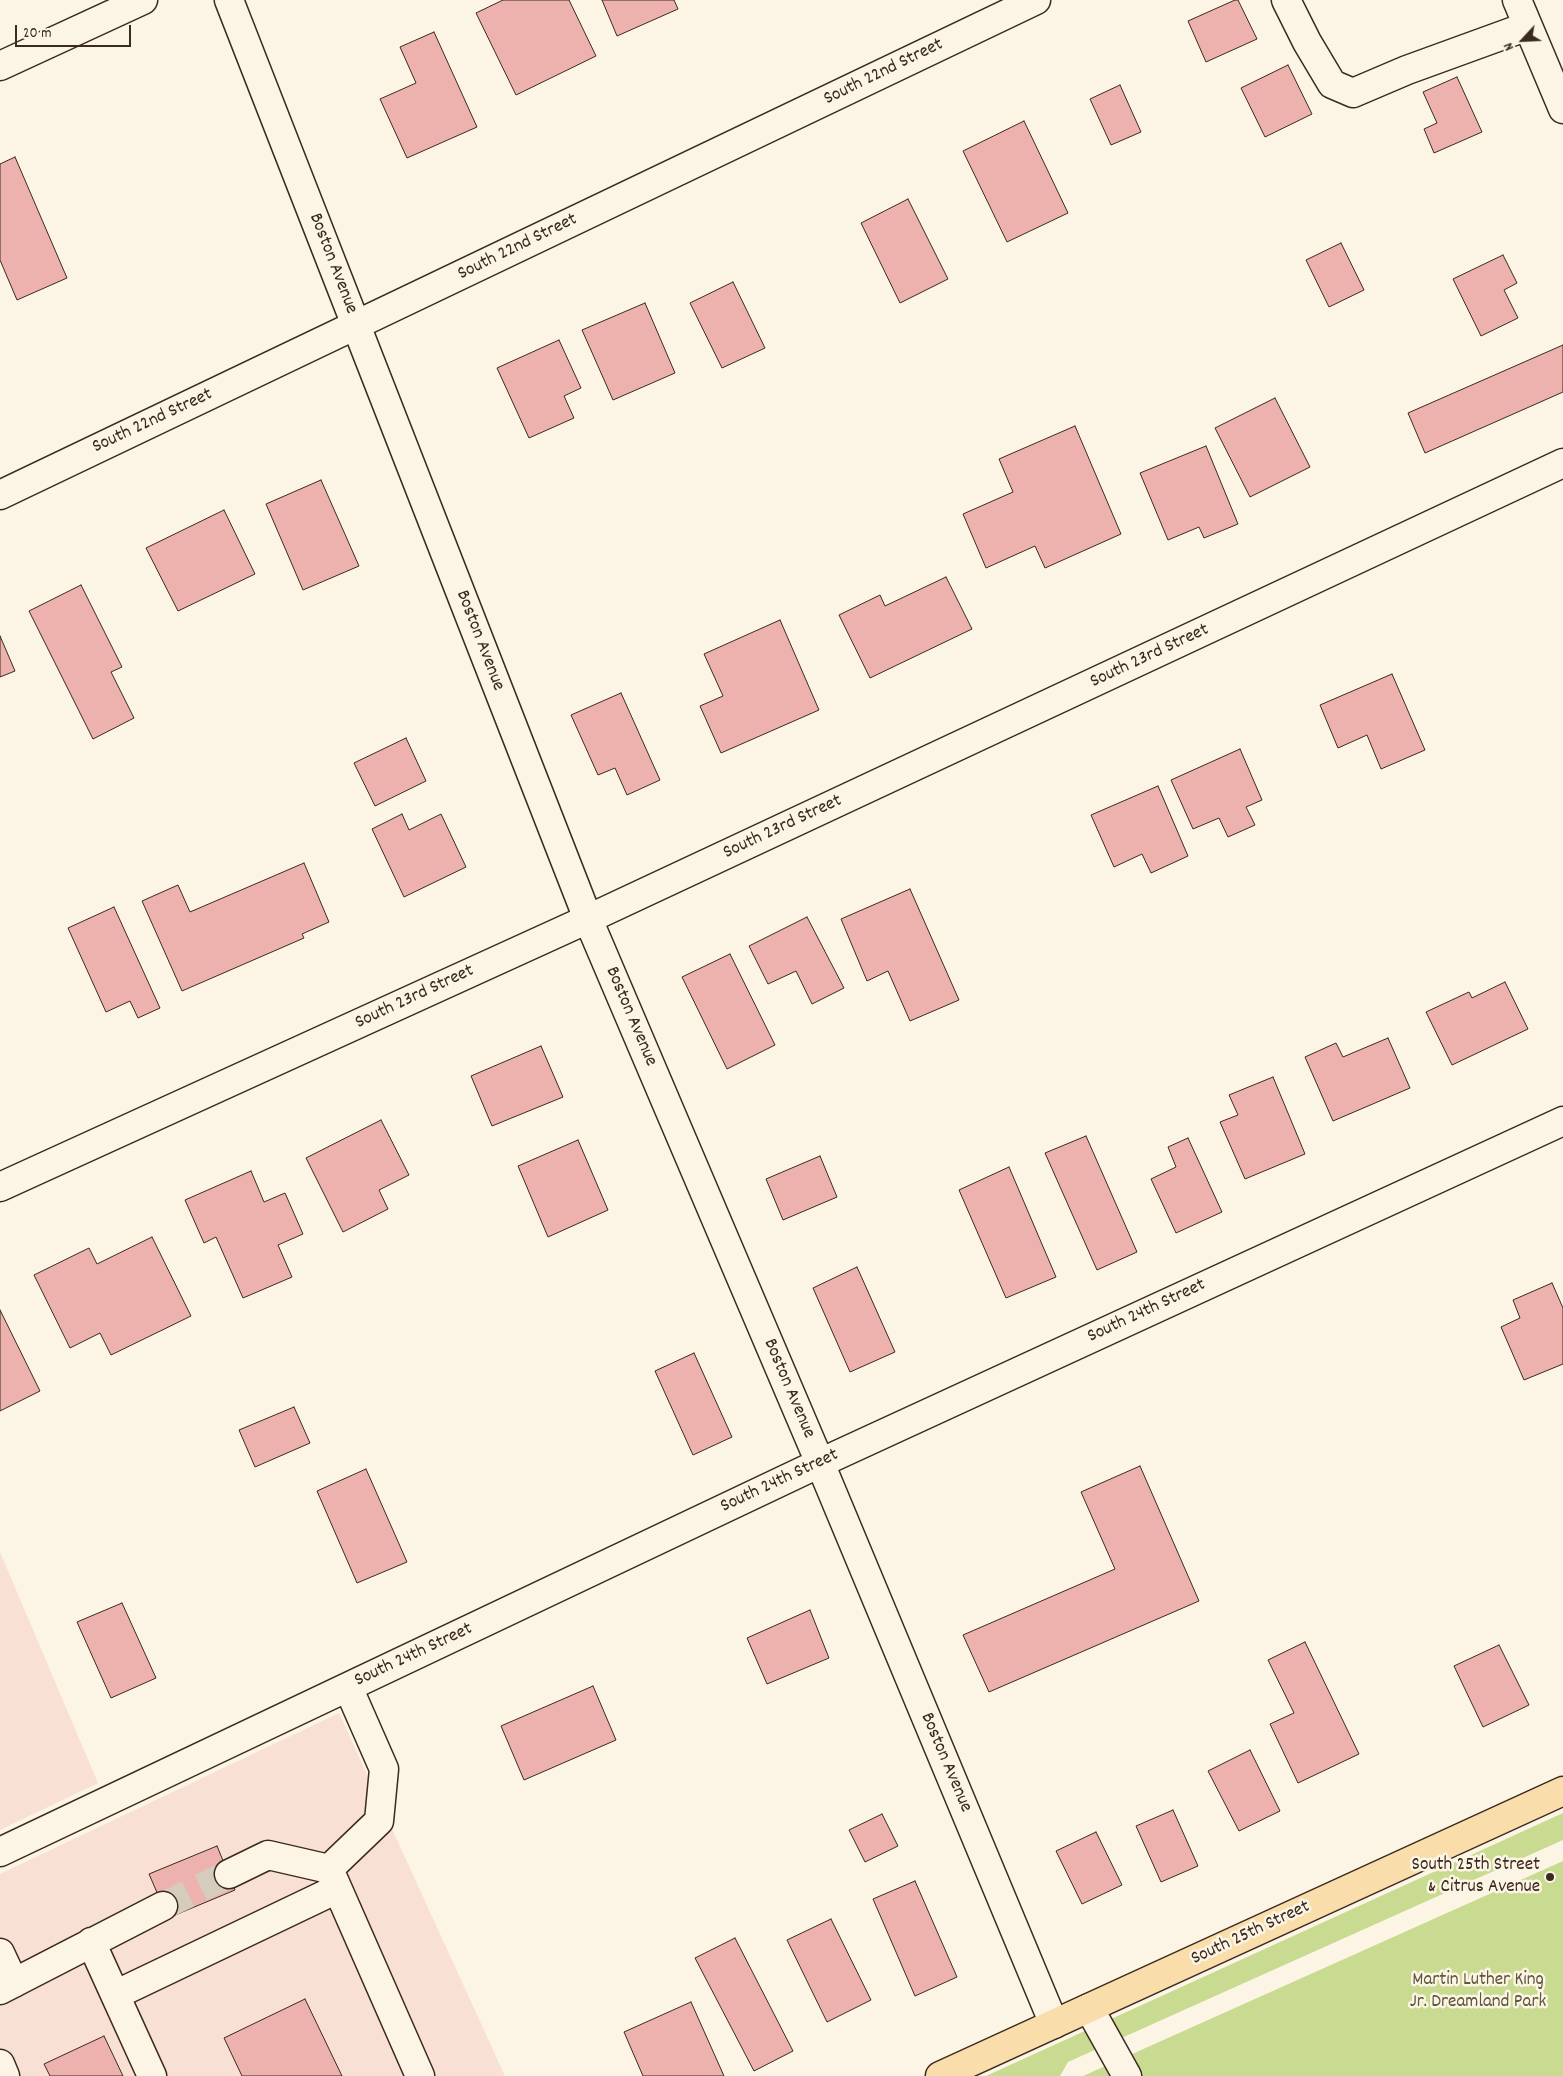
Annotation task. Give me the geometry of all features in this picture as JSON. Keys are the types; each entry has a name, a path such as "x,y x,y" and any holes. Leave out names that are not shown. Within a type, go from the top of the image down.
{"main road":[{"name":"South 25th Street","path":"940,2076 1563,1791"}],"street":[{"path":"0,66 143,0"},
{"name":"Boston Avenue","path":"229,0 588,919 820,1463 1054,2024"},
{"name":"South 22nd Street","path":"0,495 1036,0"},
{"path":"1286,0 1332,84 1353,93 1407,70 1528,26"},
{"path":"1516,0 1563,109"},
{"name":"South 23rd Street","path":"0,1187 588,919 1563,464"},
{"name":"South 24th Street","path":"0,1852 820,1463 1563,1121"},
{"path":"115,1995 333,1879 379,1821 384,1769 348,1687"},
{"path":"229,1874 268,1855 333,1879 420,2076"},
{"path":"0,1953 7,1986 163,1906"},
{"path":"91,1942 149,2075"},
{"path":"1089,2008 1127,2076"},
{"path":"0,2064 5,2076"}],"shaded area":[{"path":"0,1552 98,1783 0,1830"},
{"path":"339,1713 505,2076 0,2076 0,1874"}],"green space":[{"path":"1563,1813 1563,1840 1068,2062 1060,2076 986,2076"},
{"name":"Martin Luther King Jr. Dreamland Park","path":"1563,1861 1563,2076 1083,2076"}],"building":[{"path":"503,0 569,0 596,56 516,95 476,13"},
{"path":"602,0 674,0 678,9 617,36"},
{"path":"1238,0 1257,39 1206,62 1188,21"},
{"path":"434,32 477,127 407,158 380,99 416,83 400,47"},
{"path":"1288,65 1312,114 1265,137 1241,88"},
{"path":"1457,77 1482,132 1434,153 1424,129 1437,123 1423,92"},
{"path":"1120,85 1141,132 1111,145 1090,99"},
{"path":"1024,121 1068,213 1007,242 963,151"},
{"path":"15,157 67,278 17,300 0,260 0,164"},
{"path":"908,199 948,279 900,303 861,223"},
{"path":"1341,243 1364,290 1329,307 1306,260"},
{"path":"1503,255 1517,283 1504,290 1518,318 1481,336 1453,279"},
{"path":"733,282 765,348 722,368 690,303"},
{"path":"645,303 675,373 613,400 582,330"},
{"path":"559,340 581,388 564,396 574,418 529,438 497,368"},
{"path":"1563,345 1563,392 1425,453 1408,413"},
{"path":"1275,398 1310,467 1250,497 1215,428"},
{"path":"1075,426 1121,534 1045,568 1035,546 986,568 963,514 1013,492 999,459"},
{"path":"1206,446 1238,524 1204,538 1199,527 1168,540 1140,473"},
{"path":"321,480 359,566 303,590 266,504"},
{"path":"224,510 255,574 178,611 146,548"},
{"path":"946,577 972,629 870,678 839,615 880,595 885,606"},
{"path":"81,585 122,667 111,672 134,718 93,739 29,611"},
{"path":"780,620 819,710 721,753 700,706 723,696 704,654"},
{"path":"0,636 15,671 0,677"},
{"path":"1392,674 1425,750 1381,769 1367,735 1338,748 1320,705"},
{"path":"621,693 660,780 627,795 615,768 598,775 571,715"},
{"path":"406,738 426,781 375,806 354,763"},
{"path":"1240,749 1262,800 1246,807 1255,825 1228,837 1219,818 1193,829 1171,780"},
{"path":"1158,786 1188,856 1151,873 1142,854 1114,867 1091,815"},
{"path":"402,814 409,830 441,814 466,867 404,897 372,829"},
{"path":"304,863 329,922 302,934 304,938 182,991 142,901 178,885 190,912"},
{"path":"910,889 959,1000 910,1021 888,971 867,981 841,919"},
{"path":"114,907 160,1008 138,1018 130,1001 106,1012 68,928"},
{"path":"807,917 844,988 812,1004 796,971 768,984 749,946"},
{"path":"730,954 775,1045 727,1069 682,977"},
{"path":"1505,982 1528,1029 1452,1065 1426,1012 1469,992 1472,998"},
{"path":"1388,1038 1410,1088 1333,1121 1305,1057 1336,1043 1343,1057"},
{"path":"541,1046 563,1097 492,1126 471,1076"},
{"path":"1273,1077 1305,1154 1245,1179 1220,1122 1238,1115 1229,1095"},
{"path":"381,1120 409,1175 379,1190 388,1209 343,1232 306,1158"},
{"path":"1086,1136 1137,1252 1097,1270 1045,1153"},
{"path":"1188,1138 1222,1212 1176,1233 1151,1179 1176,1167 1168,1147"},
{"path":"578,1140 608,1210 548,1237 518,1166"},
{"path":"820,1156 837,1197 783,1220 766,1179"},
{"path":"1009,1167 1056,1277 1006,1298 959,1190"},
{"path":"251,1171 264,1202 285,1193 303,1234 278,1245 292,1277 243,1298 216,1237 204,1243 185,1200"},
{"path":"152,1237 191,1316 111,1355 100,1333 70,1348 34,1275 89,1248 97,1264"},
{"path":"857,1267 895,1352 850,1372 813,1288"},
{"path":"1552,1283 1563,1308 1563,1364 1524,1380 1501,1327 1520,1318 1513,1300"},
{"path":"0,1310 40,1391 0,1411"},
{"path":"694,1353 732,1437 693,1455 655,1371"},
{"path":"294,1407 310,1443 255,1467 239,1430"},
{"path":"1140,1466 1199,1601 989,1692 963,1635 1115,1569 1081,1492"},
{"path":"366,1469 407,1562 357,1583 317,1491"},
{"path":"122,1603 156,1678 111,1698 77,1622"},
{"path":"810,1610 829,1658 767,1684 747,1638"},
{"path":"1305,1642 1359,1754 1298,1783 1270,1724 1294,1713 1268,1660"},
{"path":"1499,1645 1529,1705 1483,1727 1454,1666"},
{"path":"593,1686 616,1740 524,1780 501,1726"},
{"path":"1250,1750 1280,1811 1239,1831 1208,1771"},
{"path":"1173,1810 1198,1866 1161,1882 1136,1826"},
{"path":"882,1814 898,1846 865,1862 849,1830"},
{"path":"1096,1832 1122,1885 1082,1904 1056,1851"},
{"path":"217,1846 235,1890 168,1918 149,1874"},
{"path":"915,1881 957,1977 915,1996 873,1899"},
{"path":"831,1919 871,2000 827,2022 787,1940"},
{"path":"735,1938 793,2051 754,2071 695,1958"},
{"path":"305,1999 342,2076 242,2076 224,2038"},
{"path":"691,2002 724,2076 643,2076 624,2032"},
{"path":"104,2036 123,2076 50,2076 44,2064"}],"tunnel":[{"path":"163,1906 229,1874"}],"place":[{"name":"South 25th Street & Citrus Avenue","path":"1550,1877"}]}
